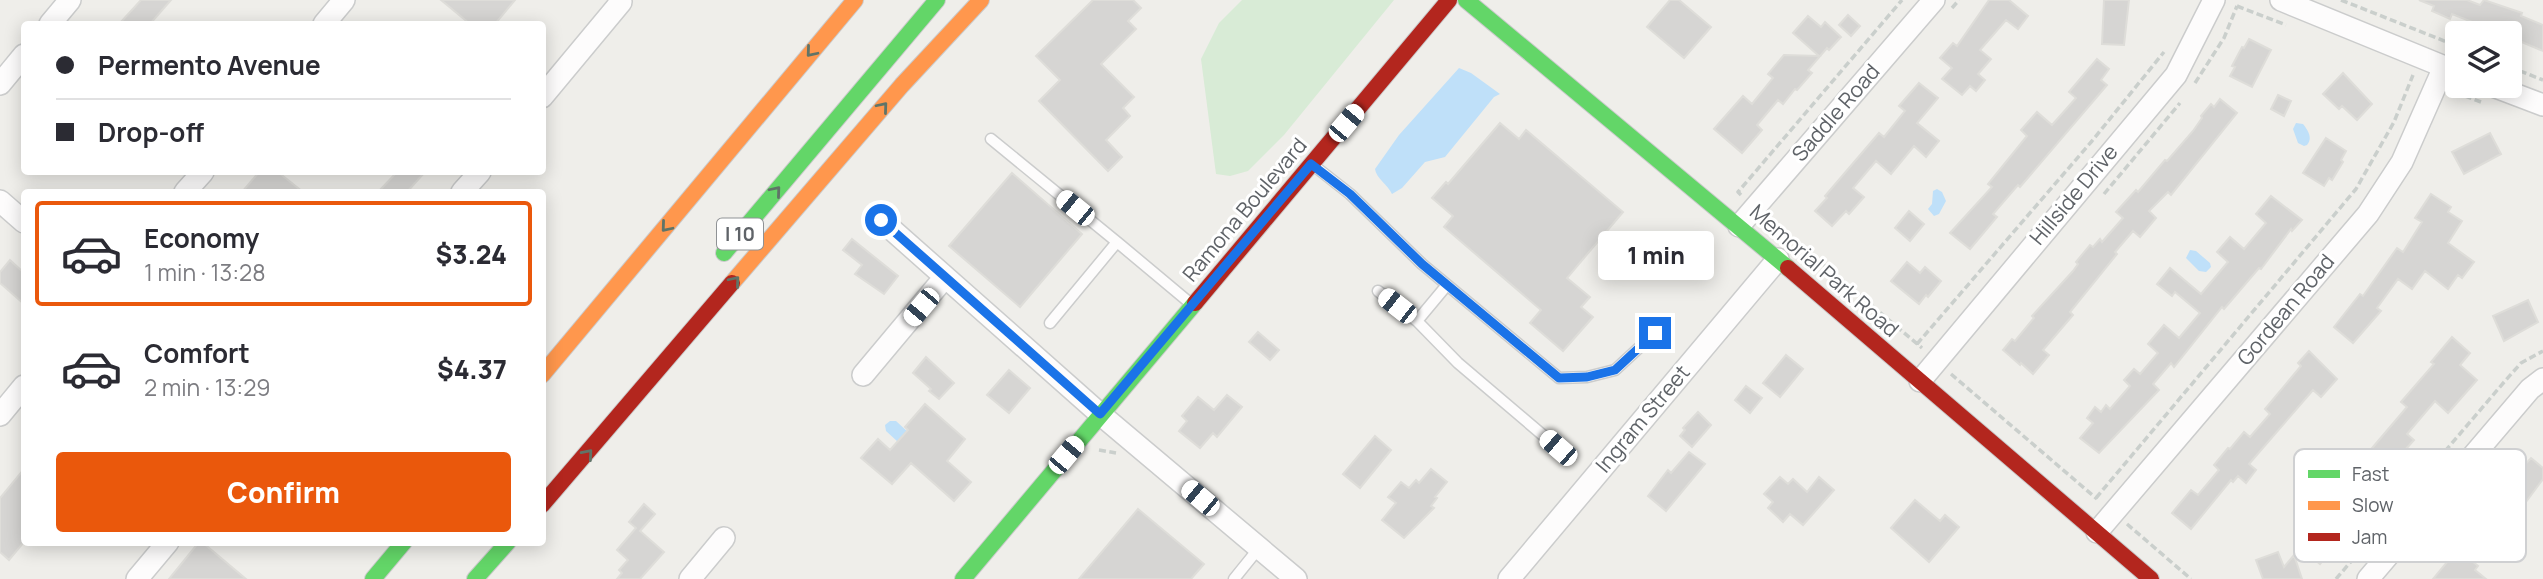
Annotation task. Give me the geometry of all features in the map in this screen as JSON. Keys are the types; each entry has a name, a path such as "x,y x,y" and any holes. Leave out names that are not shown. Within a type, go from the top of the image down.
{"main road":[{"path":"546,370 855,0"},
{"name":"I 10","path":"714,265 937,0"},
{"path":"546,500 902,85 981,0"},
{"name":"Ramona Boulevard","path":"963,579 1449,0"},
{"name":"Memorial Park Road","path":"1466,0 1739,226 2151,579"},
{"path":"373,579 401,546"},
{"path":"475,579 505,546"}],"street":[{"path":"52,21 70,0"},
{"path":"326,21 344,0"},
{"name":"Saddle Road","path":"1739,226 1934,0"},
{"name":"Hillside Drive","path":"1920,381 2176,75 2214,0"},
{"path":"2281,0 2445,67"},
{"path":"546,92 620,1"},
{"path":"0,84 21,59"},
{"name":"Gordean Road","path":"2097,532 2368,214 2402,162 2445,79"},
{"path":"2522,97 2543,105"},
{"path":"188,189 200,175"},
{"path":"466,189 477,175"},
{"path":"0,201 21,219"},
{"path":"881,220 1100,414 1296,579"},
{"name":"Ingram Street","path":"1509,579 1778,259"},
{"path":"863,375 946,277"},
{"path":"2478,449 2529,389 2543,379"},
{"path":"0,415 21,390"},
{"path":"690,579 724,538"},
{"path":"137,579 165,546"},
{"path":"2368,579 2382,562"}],"lane":[{"path":"991,139 1192,305"},
{"path":"1311,164 1350,194 1422,264 1559,378 1587,377 1615,370 1655,333"},
{"path":"1050,324 1117,242"},
{"path":"1417,321 1447,285"},
{"path":"1378,291 1417,321 1458,363 1558,448"},
{"path":"1234,579 1259,548"}],"path":[{"path":"2341,0 2445,41"},
{"path":"1917,344 2092,141 2168,46"},
{"path":"2522,72 2543,80"},
{"path":"2096,498 2356,189 2394,122 2413,75"},
{"path":"1819,262 2191,579"},
{"path":"2447,449 2522,363 2543,351"},
{"path":"1093,446 1122,457"},
{"path":"2336,579 2351,562"}],"green space":[{"path":"1242,0 1394,0 1284,135 1248,171 1230,176 1216,174 1201,59 1219,23"}],"water":[{"path":"1459,68 1471,73 1500,94 1494,97 1445,157 1425,162 1402,188 1392,194 1375,169 1399,135"},
{"path":"2296,123 2303,124 2308,131 2310,140 2307,145 2298,143 2293,129"},
{"path":"1937,189 1942,192 1946,201 1939,214 1934,216 1928,209 1932,204 1933,191"},
{"path":"2190,250 2196,251 2210,263 2211,267 2206,272 2199,271 2186,258"},
{"path":"896,421 909,433 898,442 886,431 885,425"}],"building":[{"path":"141,0 171,0 153,21 122,21"},
{"path":"441,0 515,0 498,21 466,21"},
{"path":"1093,0 1133,0 1141,8 1128,21 1136,29 1101,64 1134,97 1123,108 1130,116 1106,140 1122,157 1108,171 1039,101 1060,80 1036,56"},
{"path":"1670,0 1679,0 1711,27 1684,58 1647,27"},
{"path":"1989,0 2009,0 2028,16 2018,29 2006,20 1980,50 1991,59 1978,74 1985,80 1976,91 1970,86 1962,95 1942,79 1952,68 1940,58 1953,43 1957,46"},
{"path":"2104,0 2129,0 2124,45 2102,44"},
{"path":"2419,0 2467,0 2480,5 2484,0 2522,13 2521,16 2543,25 2543,51 2522,42 2522,21 2470,21 2452,14 2450,19 2432,11 2434,6"},
{"path":"1848,15 1860,26 1851,36 1839,25"},
{"path":"1808,16 1821,27 1825,22 1841,37 1829,50 1827,48 1808,70 1812,73 1783,104 1778,100 1757,125 1762,130 1742,153 1714,129 1743,96 1752,104 1773,78 1768,74 1784,55 1819,56 1793,33"},
{"path":"2249,39 2271,50 2252,87 2230,76 2235,67 2232,66"},
{"path":"2097,59 2109,69 2101,80 2107,85 2020,187 2018,185 1993,214 1997,217 1970,249 1950,233 1992,187 1988,184 2027,136 2021,130 2037,112 2052,125 2076,98 2069,92"},
{"path":"2343,73 2372,104 2357,120 2342,106 2339,109 2323,94"},
{"path":"1919,83 1938,98 1917,123 1939,141 1926,157 1914,146 1891,174 1876,161 1853,188 1864,197 1849,214 1846,211 1832,226 1815,211 1879,133 1884,137 1905,111 1899,106"},
{"path":"2278,95 2291,101 2284,116 2271,109"},
{"path":"2220,99 2237,113 2171,195 2168,192 2149,211 2156,218 2140,237 2133,231 2115,252 2117,254 2070,312 2073,315 2043,350 2049,355 2033,374 2021,363 2020,365 2003,350 2012,339 2015,341 2034,318 2032,316 2073,271 2078,264 2076,262 2090,245 2093,247 2100,239 2102,242 2123,218 2116,212 2136,190 2138,192 2165,160 2167,161 2193,131 2211,104 2214,107"},
{"path":"1500,123 1519,139 1526,130 1623,212 1567,278 1590,297 1581,307 1593,317 1563,351 1530,323 1541,310 1444,227 1453,216 1432,198 1446,182 1448,184"},
{"path":"2490,133 2501,154 2464,174 2452,152"},
{"path":"2326,138 2346,151 2332,180 2329,178 2324,186 2303,173"},
{"path":"1012,173 1082,234 1020,307 949,246"},
{"path":"256,175 282,175 299,189 245,189"},
{"path":"394,175 422,175 410,189 381,189"},
{"path":"2431,194 2451,207 2448,212 2462,221 2448,243 2474,262 2462,278 2458,275 2448,289 2425,271 2412,289 2398,279 2377,308 2381,311 2353,343 2334,327 2360,294 2363,296 2397,248 2403,252 2422,222 2415,218"},
{"path":"2271,196 2302,220 2292,231 2291,229 2261,269 2259,268 2224,309 2222,307 2174,367 2171,363 2153,384 2159,390 2099,453 2080,438 2093,423 2087,418 2095,407 2101,412 2106,405 2110,409 2130,386 2124,380 2134,369 2140,374 2158,353 2148,344 2164,325 2179,338 2200,313 2175,292 2172,296 2157,284 2170,268 2201,294 2228,262 2217,252 2230,237 2244,249 2266,223 2256,214"},
{"path":"1909,211 1924,224 1910,241 1895,228"},
{"path":"852,239 898,276 884,294 855,274 862,265 843,250"},
{"path":"10,260 21,270 21,301 0,283 0,272"},
{"path":"1907,262 1920,273 1925,267 1941,281 1919,304 1891,281"},
{"path":"2528,300 2538,322 2504,341 2493,316"},
{"path":"1258,332 1279,350 1270,360 1249,342"},
{"path":"2452,337 2470,353 2460,365 2477,380 2448,413 2435,401 2407,434 2414,440 2406,449 2371,449 2407,407 2401,402 2434,364 2431,362"},
{"path":"2309,351 2337,379 2321,397 2313,390 2249,464 2256,470 2246,483 2238,476 2233,482 2231,480 2191,529 2172,513 2191,490 2198,495 2219,470 2214,465 2228,448 2230,449 2244,432 2250,437 2270,414 2265,409 2301,366 2298,363"},
{"path":"1786,355 1803,369 1780,397 1763,383"},
{"path":"926,357 954,383 939,399 913,373"},
{"path":"1009,370 1030,388 1009,413 987,395"},
{"path":"1746,386 1762,398 1750,413 1735,400"},
{"path":"1227,395 1242,407 1217,437 1213,433 1200,448 1179,431 1187,421 1182,416 1198,397 1214,410"},
{"path":"925,404 965,439 947,461 971,482 954,501 911,463 892,484 861,458 878,439 890,450 908,430 905,427"},
{"path":"1698,412 1711,425 1692,447 1680,436 1685,430 1683,428"},
{"path":"1375,436 1391,450 1360,488 1343,474"},
{"path":"1689,452 1705,464 1666,511 1648,496 1668,470 1671,473"},
{"path":"2531,458 2543,468 2543,479 2526,502 2526,463"},
{"path":"1431,469 1447,482 1435,497 1437,498 1431,506 1434,508 1404,538 1382,520 1396,503 1388,497 1401,482 1409,488 1416,480 1419,483"},
{"path":"21,473 21,546 9,560 0,552 0,498"},
{"path":"1780,477 1788,484 1793,479 1807,492 1819,477 1834,490 1803,525 1790,514 1783,522 1768,508 1773,502 1764,494"},
{"path":"1915,500 1940,521 1945,515 1959,527 1929,562 1891,528"},
{"path":"644,504 655,514 640,531 664,552 640,579 617,579 622,573 619,570 628,560 617,550 636,528 629,522"},
{"path":"1138,509 1204,564 1191,579 1079,579"},
{"path":"196,546 207,546 246,579 169,579"},
{"path":"2278,552 2284,567 2294,555 2294,562 2296,562 2302,579 2263,579 2256,560"},
{"path":"2447,562 2473,562 2478,566 2475,570 2486,579 2433,579"}],"traffic: fast":[{"path":"724,253 937,0"},
{"path":"1466,0 1788,268"},
{"path":"963,579 1195,303"},
{"path":"373,579 401,546"},
{"path":"475,579 504,546"}],"traffic: slow":[{"path":"546,370 855,0"},
{"path":"732,283 902,85 981,0"}],"traffic: jam":[{"path":"1195,303 1449,0"},
{"path":"1788,268 2151,579"},
{"path":"546,500 732,283"}],"route":[{"path":"881,220 1100,414 1311,164 1350,194 1422,264 1559,378 1587,377 1615,370 1655,333"}]}
